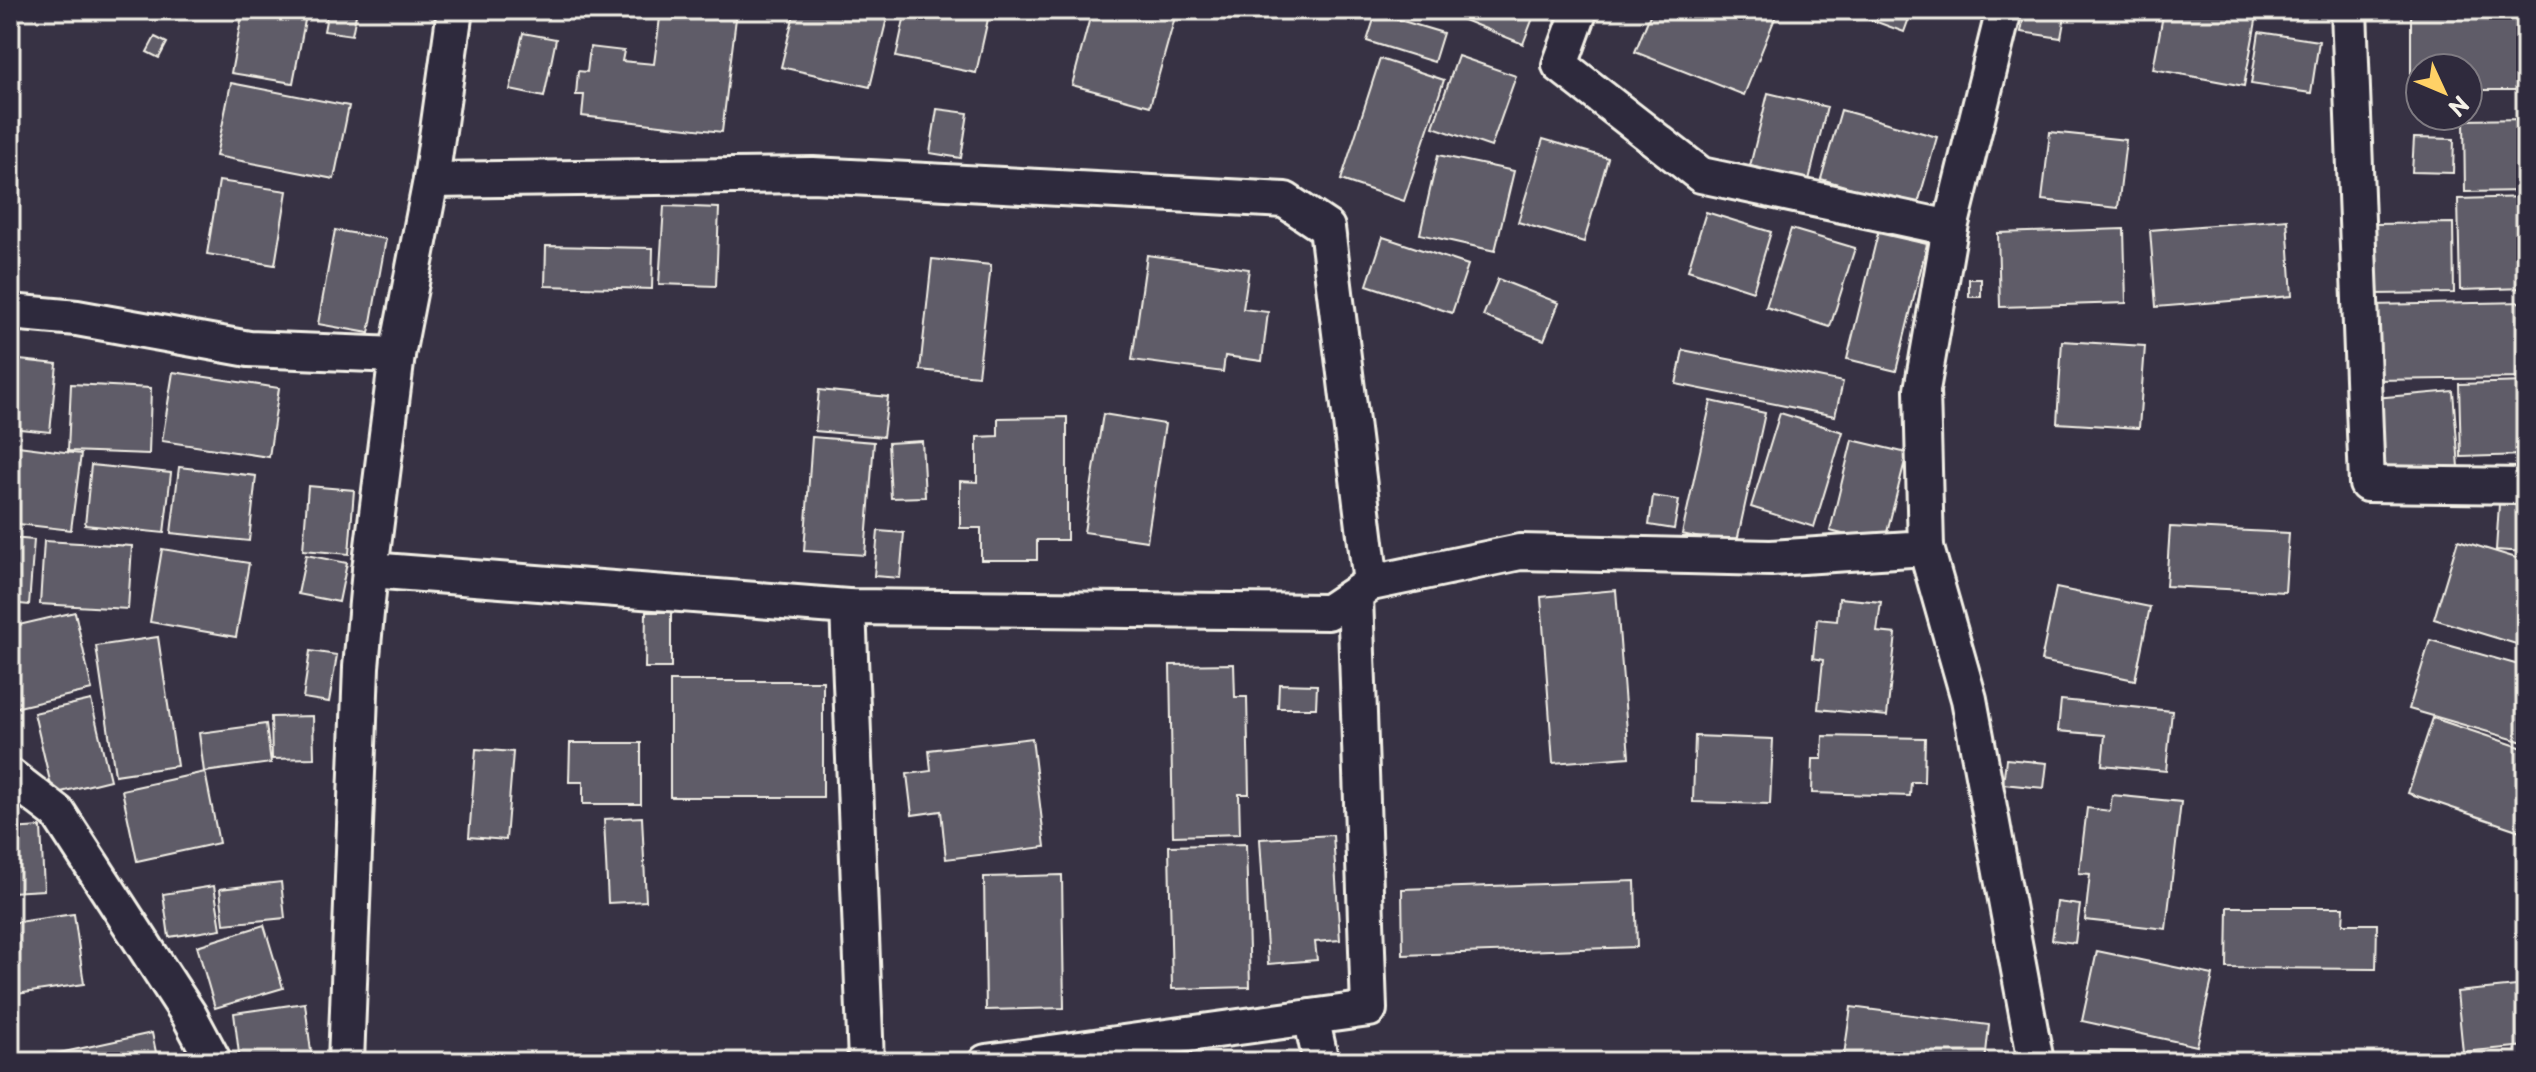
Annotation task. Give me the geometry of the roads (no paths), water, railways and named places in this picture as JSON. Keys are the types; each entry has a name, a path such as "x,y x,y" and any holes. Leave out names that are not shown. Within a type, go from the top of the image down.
{"street":[{"path":"346,1062 361,667 370,570 397,355 431,180 455,10"},
{"path":"1580,10 1560,65 1701,175 1950,228"},
{"path":"2004,10 1950,228 1922,390 1926,548 1969,699 2036,1062"},
{"path":"2349,10 2367,484 2526,486"},
{"path":"431,180 813,175 1285,200 1327,228 1363,589 1369,1009 986,1062"},
{"path":"10,312 77,318 249,349 397,355"},
{"path":"370,570 848,607 1328,612 1363,589 1520,552 1771,558 1926,548"},
{"path":"848,607 866,1062"},
{"path":"10,776 58,813 189,1015 214,1062"},
{"path":"1311,1017 1321,1062"}]}
